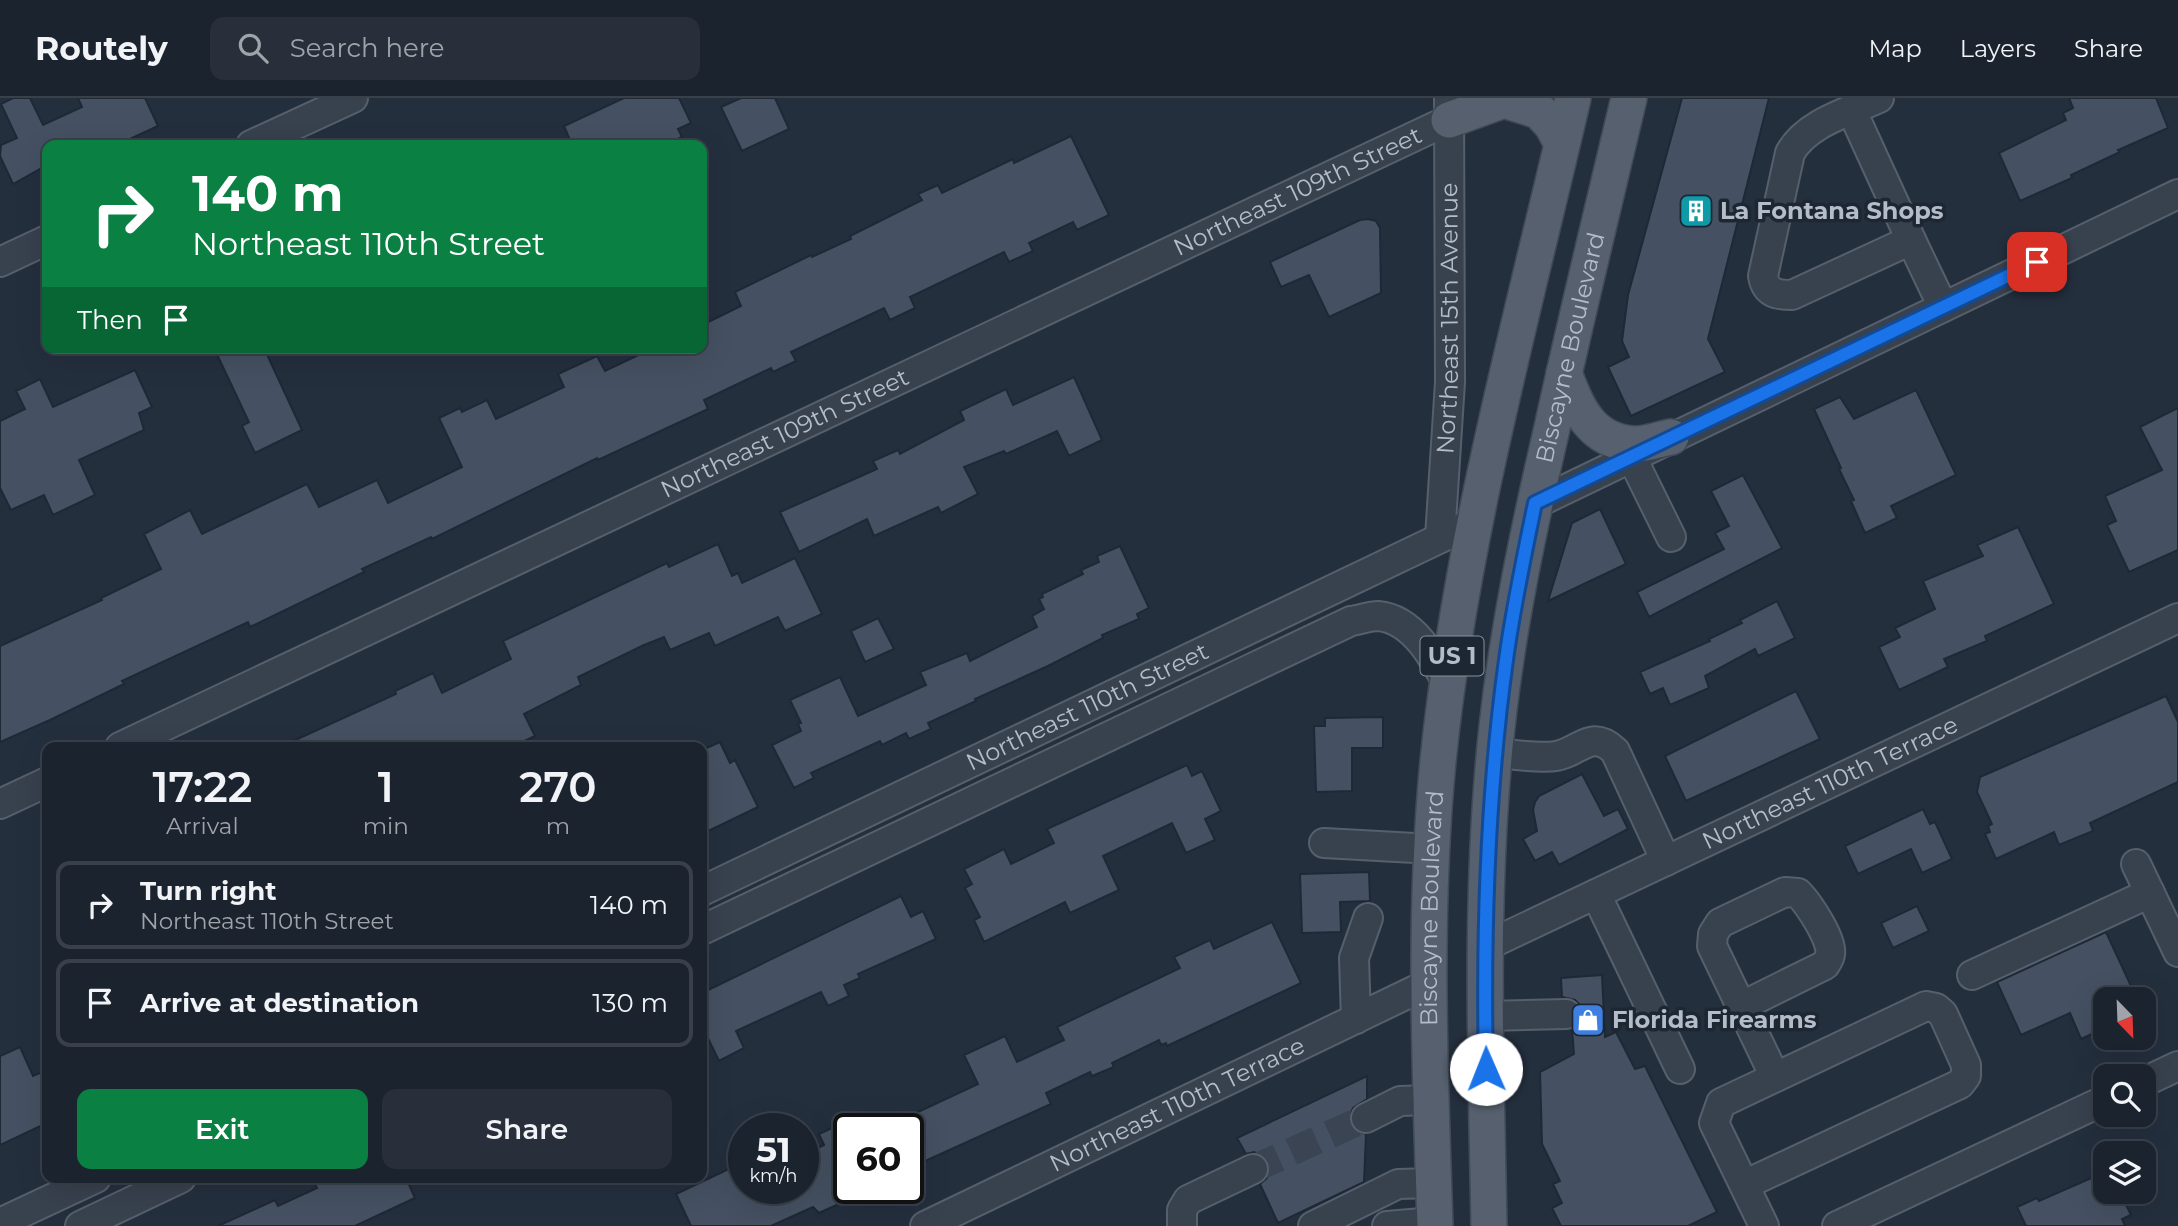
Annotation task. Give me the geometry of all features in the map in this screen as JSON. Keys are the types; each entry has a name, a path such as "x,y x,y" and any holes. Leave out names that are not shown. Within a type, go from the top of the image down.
{"main road":[{"name":"Biscayne Boulevard","path":"1435,1224 1428,984 1438,763 1474,522 1573,98"},
{"name":"Biscayne Boulevard","path":"1489,1226 1484,947 1495,753 1508,648 1535,503 1629,98"},
{"path":"1449,109 1504,100 1539,111 1552,125 1562,144"},
{"path":"1564,373 1588,424 1606,437 1634,444 1671,437"}],"street":[{"path":"262,140 353,98"},
{"path":"1879,98 1808,131 1797,141 1790,153 1763,276 1765,286 1771,293 1792,295 1911,240"},
{"name":"Northeast 15th Avenue","path":"1440,538 1450,382 1449,109"},
{"name":"Northeast 109th Street","path":"130,742 1449,109"},
{"path":"1852,111 1943,307"},
{"path":"1535,503 2178,194"},
{"path":"0,262 42,242"},
{"path":"1632,456 1671,537"},
{"name":"Northeast 110th Street","path":"707,889 1474,522"},
{"path":"1337,589 1351,621"},
{"name":"Northeast 110th Street","path":"707,928 1351,621 1379,616 1401,624 1421,641 1448,685"},
{"name":"Northeast 110th Terrace","path":"1484,947 2178,618"},
{"path":"1495,753 1556,756 1593,741 1606,742 1615,751 1666,861"},
{"path":"0,804 42,784"},
{"path":"1324,843 1433,849"},
{"path":"2136,863 2178,952"},
{"path":"1742,1006 1825,965 1831,954 1808,902 1798,893 1786,892 1720,923 1713,934 1712,946 1775,1077"},
{"path":"1972,975 2150,893"},
{"path":"1596,894 1680,1069"},
{"path":"1356,1019 1354,958 1368,918"},
{"name":"Northeast 110th Terrace","path":"925,1226 1428,984"},
{"path":"1744,1185 1961,1084 1966,1076 1966,1065 1943,1014 1936,1008 1926,1006 1721,1102 1714,1123 1744,1185 1764,1226"},
{"path":"1485,1016 1566,1014"},
{"path":"2156,1076 2178,1066"},
{"path":"1366,1118 1400,1101 1431,1100"},
{"path":"1837,1226 1873,1218 2093,1106"},
{"path":"1182,1226 1182,1210 1188,1200 1253,1169"},
{"path":"0,1223 85,1183"},
{"path":"80,1226 170,1183"},
{"path":"1313,1226 1398,1184 1433,1183"},
{"path":"1387,1226 1435,1224"}],"building":[{"path":"13,98 30,98 43,125 82,107 78,98 145,98 158,126 128,140 42,140 42,168 13,184 0,156 1,145 17,138 1,104"},
{"path":"624,98 679,98 691,123 678,129 682,137 676,140 570,140 564,126"},
{"path":"741,98 775,98 789,129 742,151 721,107"},
{"name":"La Fontana Shops","path":"1682,98 1769,98 1708,339 1725,372 1631,416 1608,367 1629,357 1622,341 1628,295"},
{"path":"2069,98 2156,98 2168,128 2118,150 2120,152 2071,175 2072,178 2020,201 1999,153 2066,120 2063,113 2073,108"},
{"path":"1071,136 1109,215 1077,230 1073,222 1029,243 1033,251 1009,262 1004,252 910,297 915,308 890,320 884,308 791,352 796,361 773,372 771,368 704,400 708,409 598,460 597,458 432,539 431,537 362,569 364,572 250,627 248,622 122,681 124,684 0,742 0,646 102,600 101,598 161,569 144,534 190,510 202,534 307,484 319,507 377,480 388,503 462,467 439,418 460,408 462,412 487,400 496,419 564,387 558,374 597,356 605,371 640,354 707,354 707,323 741,306 735,292 851,239 850,236 922,200 918,194 938,185 942,193 1013,159 1014,163"},
{"path":"1360,220 1376,221 1380,228 1381,293 1329,317 1309,275 1281,287 1270,262"},
{"path":"217,354 267,354 302,430 255,453 242,426 249,422"},
{"path":"135,370 152,407 139,413 144,430 79,460 95,495 53,515 44,495 11,510 0,488 0,421 25,409 16,391 40,379 53,407"},
{"path":"1074,377 1102,440 1069,456 1057,431 1006,454 1004,451 964,467 978,494 941,513 938,507 874,536 867,519 799,552 780,512 877,469 873,461 898,450 900,454 964,420 960,411 1006,389 1013,405"},
{"path":"1916,390 1956,475 1891,506 1897,518 1865,533 1851,501 1854,500 1839,469 1841,468 1814,409 1840,397 1854,419"},
{"path":"2178,408 2178,550 2129,572 2107,525 2116,521 2105,496 2162,470 2140,427"},
{"path":"1743,475 1782,548 1649,617 1637,592 1724,549 1715,533 1729,526 1711,491"},
{"path":"1600,509 1626,564 1548,601 1572,523"},
{"path":"2018,527 2054,604 1985,636 1987,641 1944,659 1948,667 1899,690 1879,647 1900,637 1895,628 1935,609 1923,581 1983,556 1977,545"},
{"path":"718,544 732,576 738,573 742,583 795,558 822,614 785,631 778,617 715,646 709,633 670,650 664,637 644,645 578,677 581,685 524,714 535,736 522,742 291,742 396,694 395,691 433,673 442,693 511,659 503,641 667,563 669,567"},
{"path":"1120,546 1149,608 1137,614 1139,619 928,723 931,729 909,739 906,733 882,745 880,741 811,773 814,778 794,788 772,745 801,731 798,724 801,723 790,700 840,677 858,716 926,685 920,672 967,653 970,661 1037,627 1032,616 1044,609 1039,599 1043,597 1042,594 1083,574 1081,570 1099,562 1097,556"},
{"path":"1777,601 1795,638 1758,656 1755,649 1705,676 1709,688 1670,705 1663,688 1650,694 1640,672 1710,641 1709,639 1742,623 1740,620"},
{"path":"878,618 894,649 865,662 851,631"},
{"path":"1796,691 1820,739 1686,801 1665,756"},
{"path":"2166,696 2178,722 2178,782 2090,823 2093,831 2059,845 2054,832 1996,859 1985,834 1990,832 1988,826 1992,824 1977,792 1980,777"},
{"path":"1383,717 1383,748 1352,748 1352,791 1316,792 1314,726 1325,726 1325,718"},
{"path":"720,742 730,763 735,760 758,807 707,832 707,748"},
{"path":"1187,765 1192,776 1202,771 1221,811 1205,819 1215,840 1186,853 1172,823 1103,856 1119,890 1070,913 1065,902 984,942 974,920 980,917 965,888 972,884 964,869 1004,849 1011,864 1054,843 1047,829"},
{"path":"1582,774 1604,816 1618,809 1628,829 1559,865 1552,852 1535,861 1523,839 1537,831 1533,810 1535,802 1539,796"},
{"path":"1923,809 1930,824 1935,822 1952,859 1922,873 1911,849 1858,874 1845,846"},
{"path":"1369,872 1370,901 1340,902 1341,932 1302,933 1300,874"},
{"path":"901,896 911,917 923,911 936,939 858,974 860,978 844,985 849,996 828,1006 821,992 736,1031 744,1048 719,1061 707,1036 707,991"},
{"path":"1917,906 1929,931 1893,948 1881,923"},
{"path":"1272,922 1301,983 1167,1046 1166,1043 1161,1045 1159,1040 1112,1063 1114,1067 1092,1076 1090,1072 1046,1093 1051,1104 924,1162 924,1113 916,1113 978,1084 964,1055 1005,1036 1017,1062 1064,1040 1057,1027 1180,968 1174,957 1210,940 1214,949"},
{"path":"2106,932 2131,987 2093,987 2093,1034 2081,1039 2070,1013 2021,1035 1997,982"},
{"path":"1602,975 1605,1037 1616,1032 1635,1069 1645,1066 1717,1212 1688,1226 1561,1226 1552,1208 1562,1203 1553,1184 1560,1181 1542,1144 1540,1072 1574,1054 1572,1029 1580,1023 1583,1013 1575,1000 1562,997 1561,978"},
{"path":"20,1047 33,1076 42,1072 42,1125 0,1145 0,1056"},
{"path":"1367,1076 1367,1099 1353,1108 1349,1118 1356,1131 1366,1134 1364,1182 1278,1223 1260,1184 1267,1178 1268,1162 1262,1155 1254,1152 1246,1154 1237,1138"},
{"path":"833,1127 833,1204 839,1204 819,1213 813,1207 771,1226 691,1226 676,1194 699,1183 707,1183 707,1179 728,1169 728,1204 819,1204 819,1147 824,1145 819,1134"},
{"path":"2093,1177 2093,1204 2126,1204 2131,1215 2122,1219 2125,1226 2026,1226 2017,1207 2037,1198 2039,1201"},
{"path":"314,1183 408,1183 415,1198 355,1226 218,1226 275,1200 278,1206 317,1188"}],"tunnel":[{"path":"1253,1169 1366,1118"}],"place":[{"name":"La Fontana Shops","path":"1696,211"},
{"name":"Florida Firearms","path":"1588,1020"}],"route":[{"path":"1486,1069 1484,947 1495,753 1517,589 1535,503 2037,262"}]}
